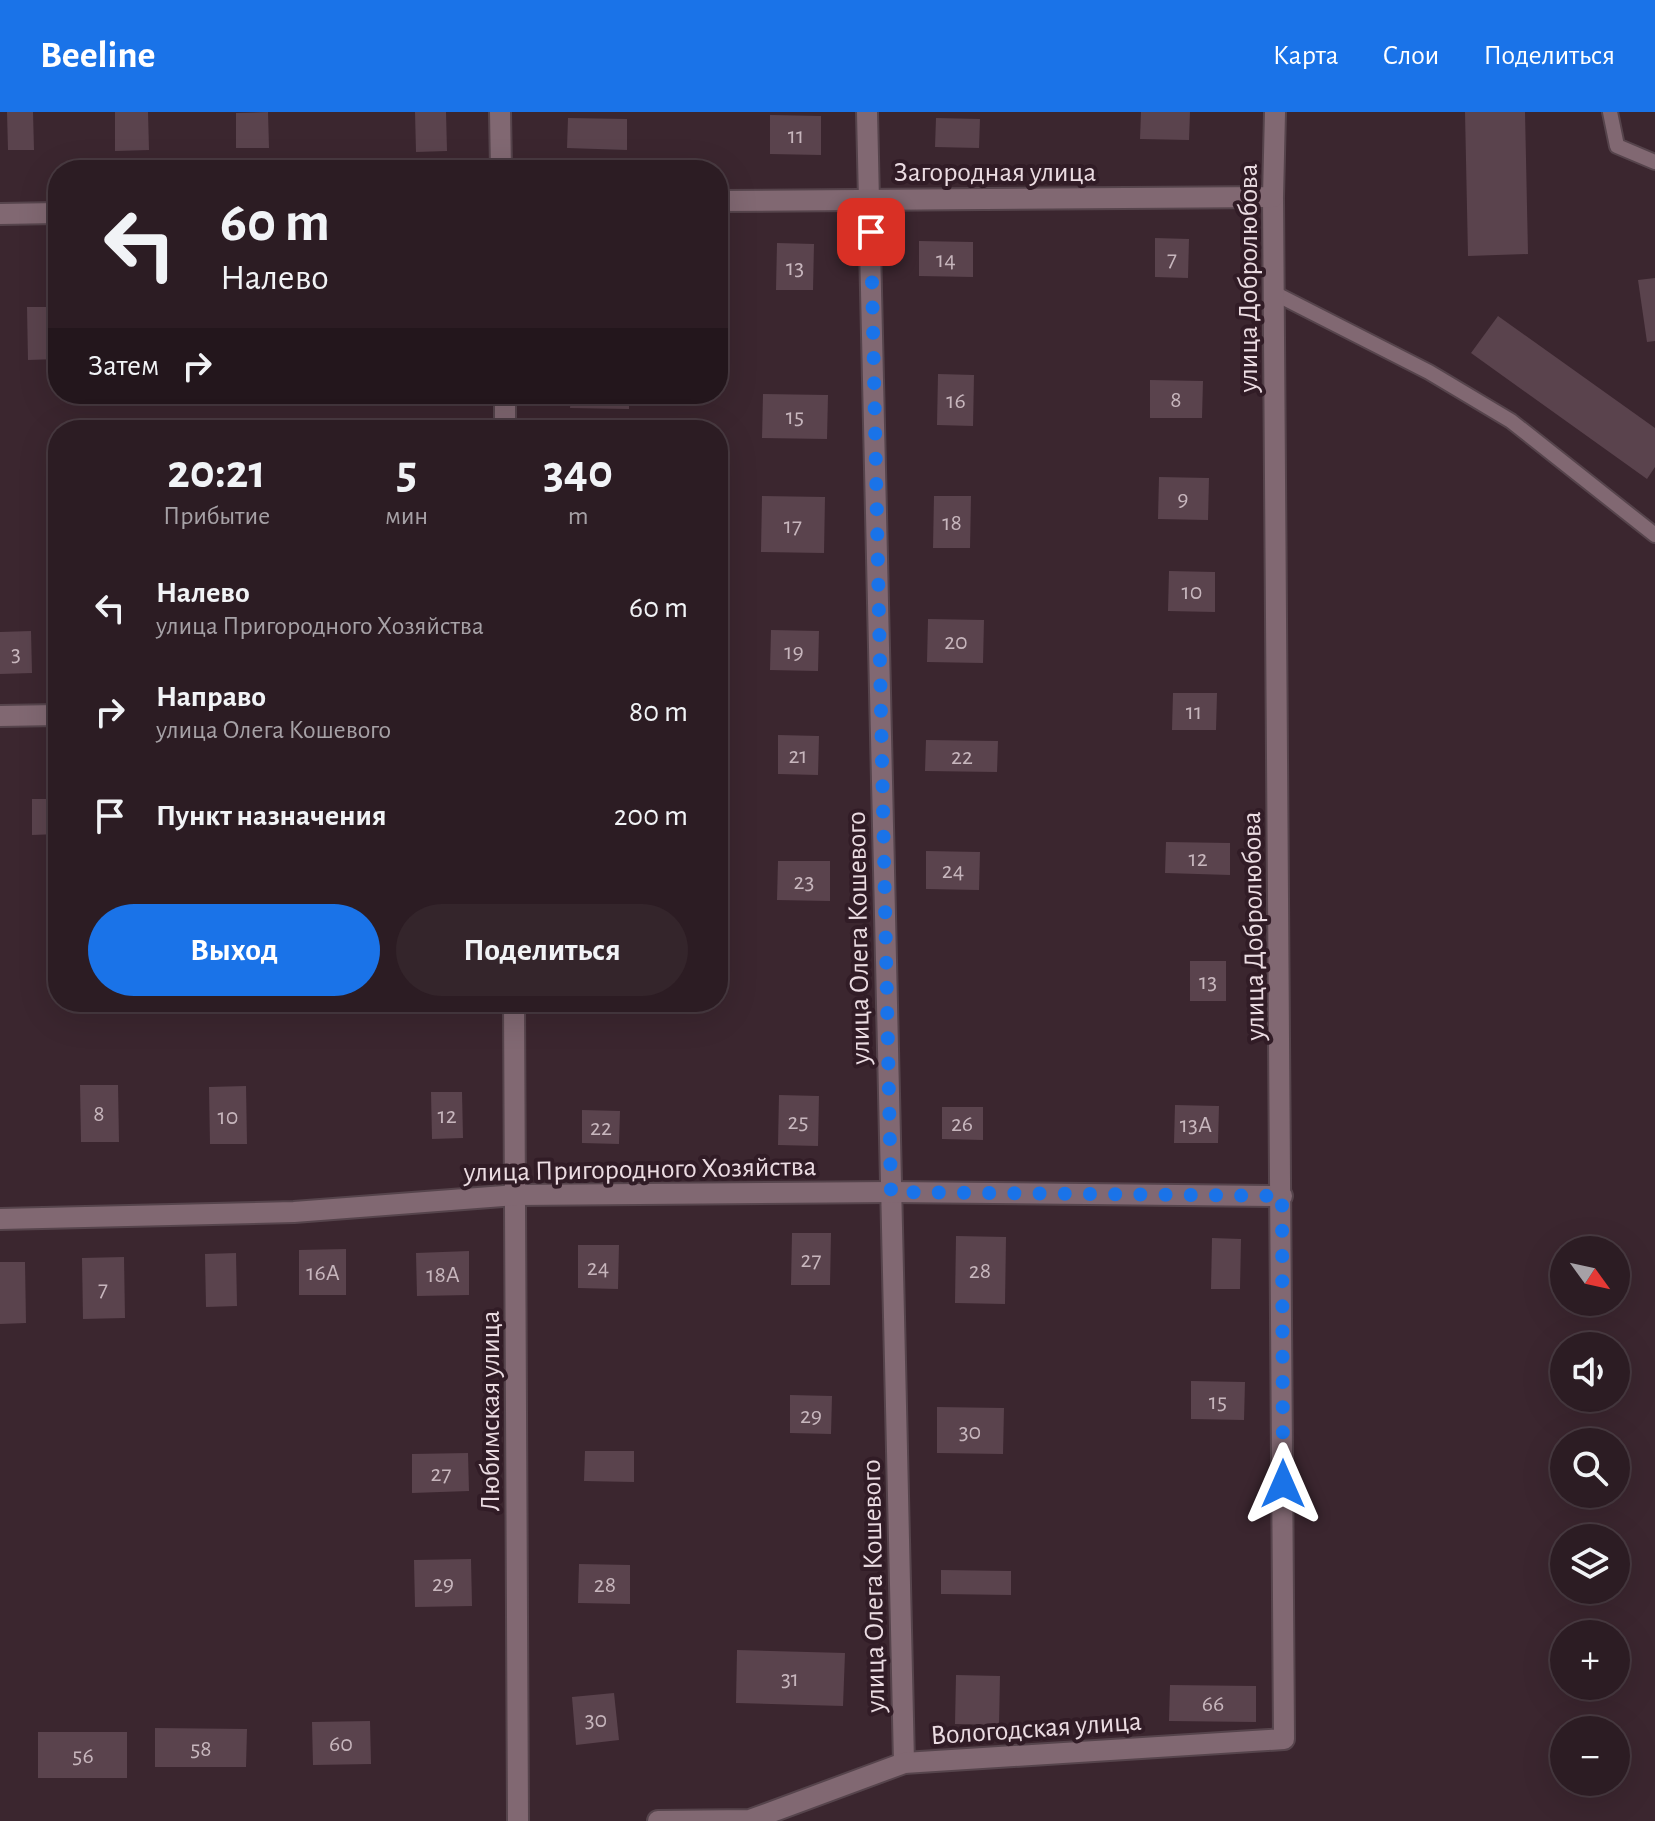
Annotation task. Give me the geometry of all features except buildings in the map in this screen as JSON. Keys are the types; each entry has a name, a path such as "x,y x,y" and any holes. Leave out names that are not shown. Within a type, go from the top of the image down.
{"street":[{"path":"500,112 501,160"},
{"name":"улица Олега Кошевого","path":"867,112 904,1763"},
{"name":"улица Добролюбова","path":"1275,112 1273,197 1284,1739"},
{"name":"Загородная улица","path":"728,201 1273,197"},
{"path":"0,214 48,213"},
{"path":"0,716 48,715"},
{"name":"Любимская улица","path":"514,1012 518,1821"},
{"name":"улица Пригородного Хозяйства","path":"0,1219 294,1212 517,1195 891,1192 1282,1196"},
{"name":"Вологодская улица","path":"658,1821 750,1820 904,1763 1284,1739"}],"lane":[{"path":"1610,112 1617,146 1655,162"},
{"path":"1274,293 1429,372 1511,421 1655,535"}],"route":[{"path":"871,232 891,1192 1282,1196 1283,1484"}]}
